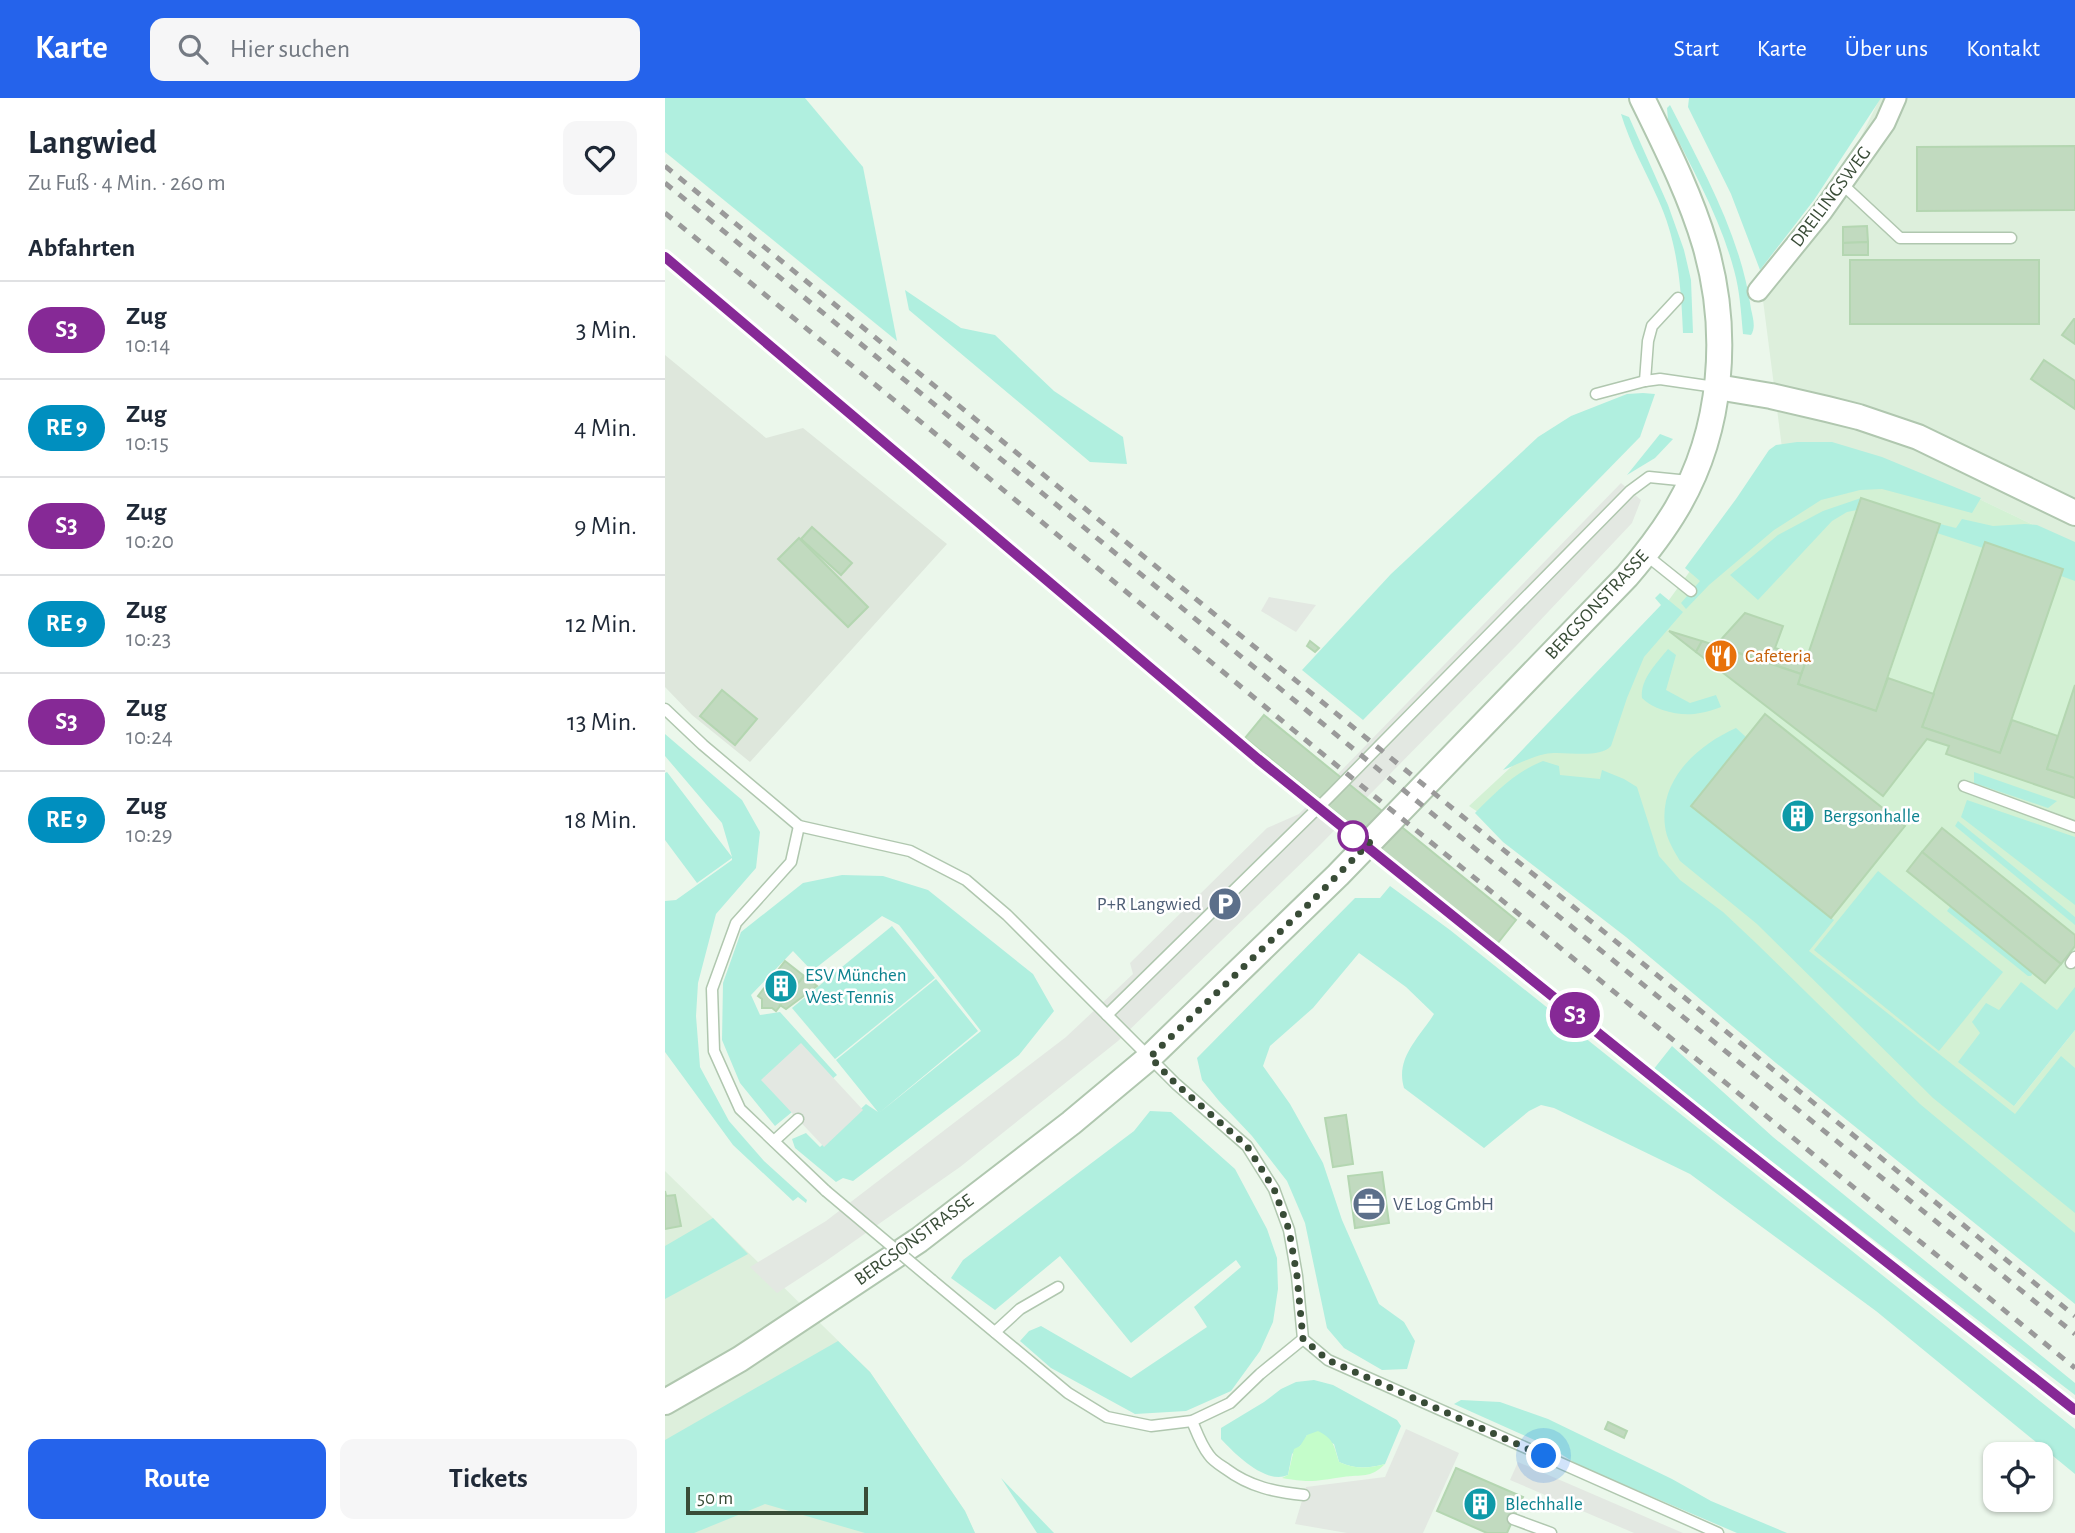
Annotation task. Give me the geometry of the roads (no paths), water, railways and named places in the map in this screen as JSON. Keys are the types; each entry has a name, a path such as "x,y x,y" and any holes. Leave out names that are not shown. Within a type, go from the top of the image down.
{"street":[{"name":"DREILINGSWEG","path":"1758,291 1822,212 1885,123 1896,98"},
{"name":"BERGSONSTRASSE","path":"665,1402 740,1359 919,1240 1150,1057 1329,884 1646,555 1679,506 1707,438 1717,387 1720,344 1719,316 1705,244 1644,99"},
{"path":"1717,387 1827,409 1918,437 2075,513"}],"lane":[{"path":"1842,184 1900,238 2011,238"},
{"path":"1645,381 1648,341 1652,327 1678,298"},
{"path":"1596,394 1645,381 1669,379 1717,387"},
{"path":"1107,1015 1329,797 1630,491 1649,477 1690,481"},
{"path":"1646,555 1691,591"},
{"path":"665,709 703,745 799,826 910,851 965,880 1007,915 1176,1084 1247,1146 1274,1189 1289,1230 1303,1339 1328,1360 1718,1533"},
{"path":"1964,786 2075,827"},
{"path":"799,826 791,862 736,923 712,989 714,1051 740,1108 826,1191 1068,1393 1107,1417 1151,1426 1192,1421 1230,1403 1303,1339"},
{"path":"774,1141 797,1119"},
{"path":"995,1332 1020,1309 1058,1287"},
{"path":"1192,1421 1211,1458 1230,1473 1253,1485 1276,1492 1304,1495"},
{"path":"1513,1519 1551,1533"}],"railway":[{"path":"665,166 2075,1316"},
{"path":"665,183 1457,834 2075,1334"},
{"path":"665,213 2075,1368"},
{"path":"665,257 1110,635 1360,842 1665,1087 2075,1410"}],"train":[{"name":"S3","path":"665,257 1258,759 1716,1128 2075,1410"}],"place":[{"name":"Cafeteria","path":"1721,656"},
{"name":"Bergsonhalle","path":"1798,816"},
{"name":"P+R Langwied","path":"1225,904"},
{"name":"ESV München West Tennis","path":"781,986"},
{"name":"VE Log GmbH","path":"1369,1204"},
{"name":"Blechhalle","path":"1480,1504"}]}
